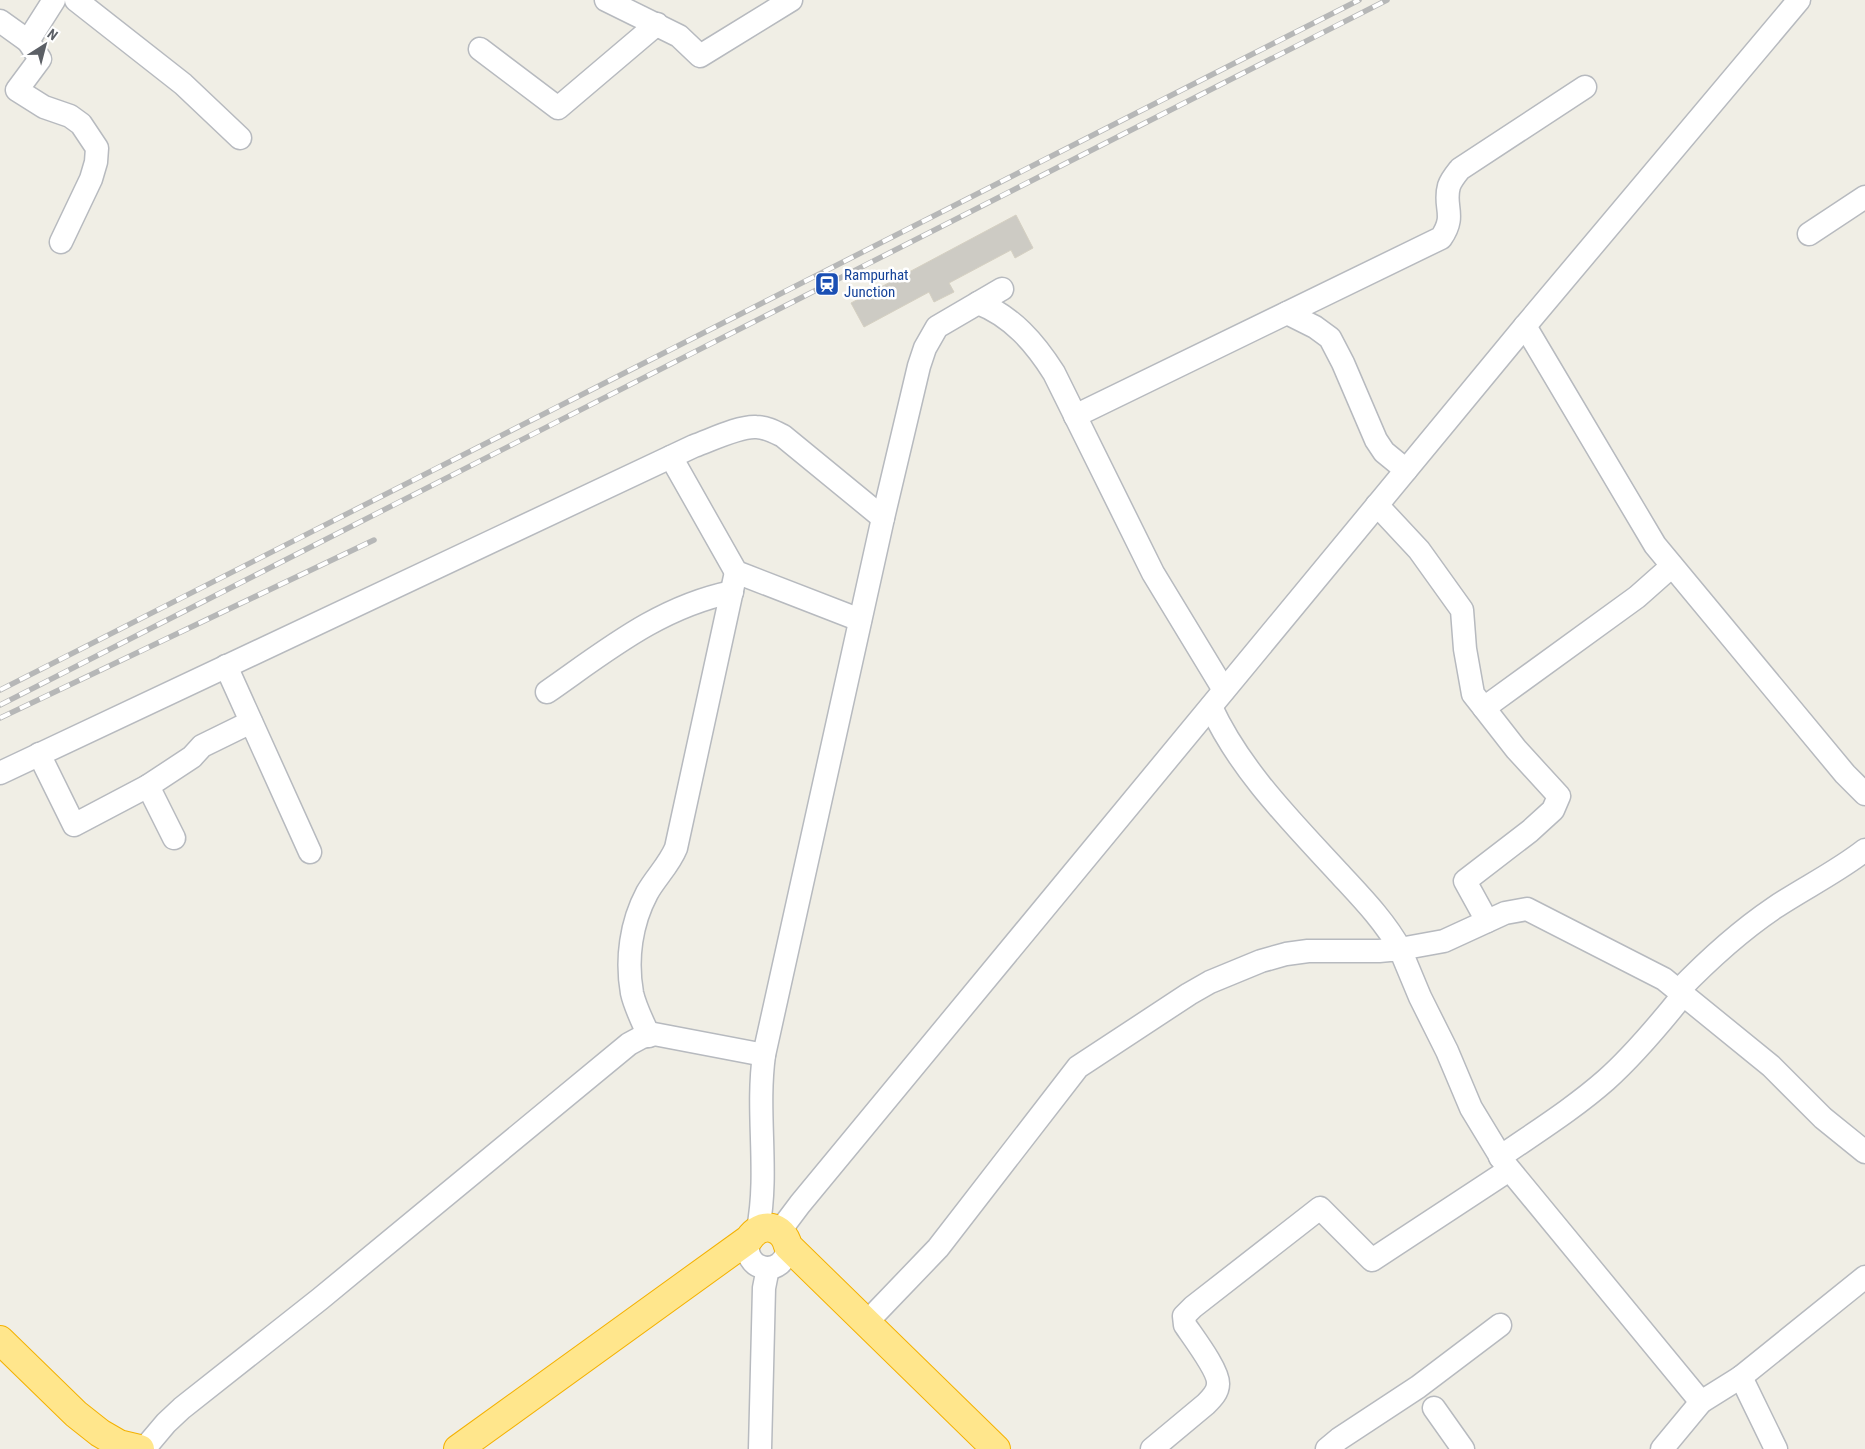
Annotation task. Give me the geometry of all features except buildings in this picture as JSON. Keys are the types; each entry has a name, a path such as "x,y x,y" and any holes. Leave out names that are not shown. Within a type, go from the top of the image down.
{"highway":[{"path":"458,1449 769,1237 866,1322 996,1449"},
{"path":"0,1340 76,1414 100,1433 131,1448"}],"street":[{"path":"28,41 54,0"},
{"path":"76,0 183,84 240,138"},
{"path":"606,0 679,36 700,56 791,0"},
{"path":"1002,289 937,327 925,348 883,518 764,1056 760,1095 763,1190 769,1237 785,1258 780,1264 768,1268 761,1267 750,1259 747,1246 769,1237 785,1224 1525,326 1799,0"},
{"path":"0,21 28,41 40,59 17,90 44,107 70,116 80,124 97,148 96,162 91,179 61,242"},
{"path":"480,49 558,108 657,24"},
{"path":"1075,416 1441,238 1448,228 1450,215 1449,187 1460,169 1585,87"},
{"path":"1809,234 1865,197"},
{"path":"978,303 1001,314 1013,324 1040,351 1054,373 1217,699 1223,731 1241,758 1288,817 1379,917 1391,933 1447,1051 1471,1108 1504,1163 1701,1402"},
{"path":"1287,312 1315,327 1330,338 1343,363 1376,440 1384,452 1406,470"},
{"path":"1525,326 1655,545 1839,767 1865,794"},
{"path":"0,773 694,446 737,431 756,427 765,429 792,442 883,518"},
{"path":"648,1036 632,994 629,969 631,941 638,912 654,882 671,861 676,848 734,582 670,458"},
{"path":"1377,505 1419,550 1462,610 1465,649 1473,694 1516,750 1559,796 1553,810 1530,831 1465,881 1487,921"},
{"path":"1484,708 1637,597 1672,566"},
{"path":"547,692 636,630 682,607 712,596 734,582 860,620"},
{"path":"226,666 310,852"},
{"path":"39,754 74,825 148,786 192,757 202,746 251,722"},
{"path":"148,786 174,838"},
{"path":"1152,1449 1206,1404 1214,1395 1218,1384 1216,1373 1186,1325 1184,1316 1192,1307 1320,1208 1372,1260 1504,1163 1553,1121 1606,1080 1646,1039 1680,993 1719,952 1772,910 1843,866 1865,850"},
{"path":"866,1322 938,1248 1078,1066 1189,994 1210,982 1261,961 1286,954 1308,951 1379,951 1400,949 1444,940 1504,913 1526,909 1664,979 1771,1066 1823,1118 1865,1152"},
{"path":"131,1448 166,1423 182,1408 320,1299 629,1044 642,1037 654,1034 764,1056"},
{"path":"760,1449 764,1288 768,1268"},
{"path":"1662,1449 1701,1402 1741,1377 1865,1277"},
{"path":"1327,1449 1339,1439 1418,1387 1500,1325"},
{"path":"1741,1377 1776,1449"},
{"path":"1434,1408 1463,1449"}],"railway":[{"path":"0,690 1359,0"},
{"path":"0,705 1387,0"},
{"path":"0,718 374,540"}],"place":[{"name":"Rampurhat Junction","path":"827,284"}]}
